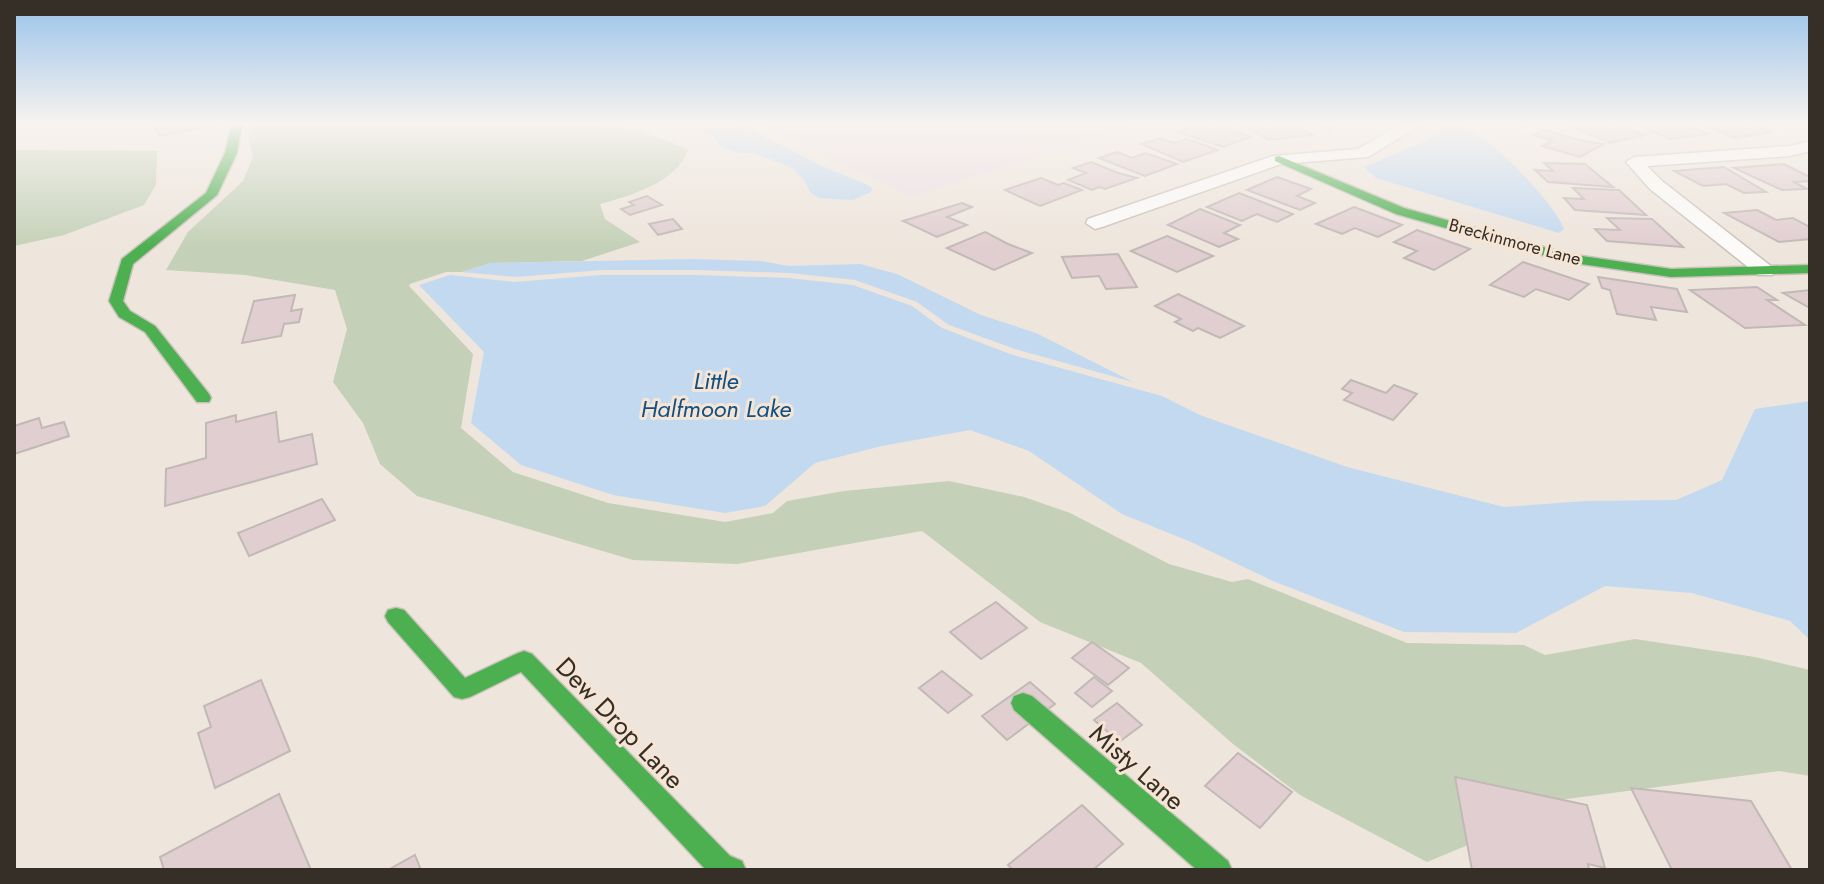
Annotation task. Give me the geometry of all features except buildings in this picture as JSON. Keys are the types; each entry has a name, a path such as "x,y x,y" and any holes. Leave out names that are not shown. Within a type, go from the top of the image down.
{"street":[{"path":"203,398 150,329 124,314 116,301 127,262 211,195 226,164"},
{"path":"1095,223 1264,164"},
{"name":"Breckinmore Lane","path":"1291,164 1400,211 1567,258 1671,273 1810,269"},
{"path":"1636,164 1656,185 1765,271"},
{"name":"Dew Drop Lane","path":"396,616 462,690 524,660 720,865 732,870"},
{"name":"Misty Lane","path":"1023,703 1218,870"}],"shaded area":[{"path":"843,164 1012,164 910,197"}],"green space":[{"path":"14,164 157,164 156,185 144,205 64,235 14,246"},
{"path":"250,164 679,164 651,186 600,204 605,219 640,242 582,261 491,263 462,272 446,272 410,284 473,354 461,428 513,472 608,503 725,522 773,513 787,501 844,491 949,481 1024,497 1070,513 1169,564 1232,582 1248,579 1407,643 1524,645 1545,655 1635,639 1755,657 1810,670 1810,776 1779,771 1559,800 1521,823 1427,862 1300,795 1233,744 1141,663 1040,622 922,531 737,564 633,560 417,496 380,464 363,423 333,382 347,329 335,290 245,275 166,270 188,232 243,181"}],"water":[{"path":"783,164 819,164 868,185 872,188 871,192 853,200 819,198 810,192 792,168"},
{"path":"1371,164 1512,164 1540,194 1564,229 1559,233 1376,178 1364,167"},
{"path":"692,259 761,261 789,266 860,264 897,274 981,315 1036,333 1133,382 1015,349 949,325 917,302 855,280 790,273 698,270 603,270 516,277 462,272 491,263"},
{"name":"Little Halfmoon Lake","path":"450,275 514,282 601,275 697,275 789,278 853,285 912,306 942,328 1010,354 1162,396 1200,415 1347,467 1504,507 1586,501 1676,500 1722,480 1755,409 1810,401 1810,640 1790,621 1692,593 1605,586 1516,633 1404,632 1273,581 1122,514 1029,451 970,430 882,446 815,463 765,506 725,513 613,495 521,465 471,423 484,352 419,285"}],"traffic: fast":[{"path":"203,398 150,329 124,314 116,301 127,262 211,195 226,164"},
{"path":"1291,164 1400,211 1567,258 1671,273 1810,269"},
{"path":"396,616 462,690 524,660 720,865 732,870"},
{"path":"1023,703 1218,870"}]}
